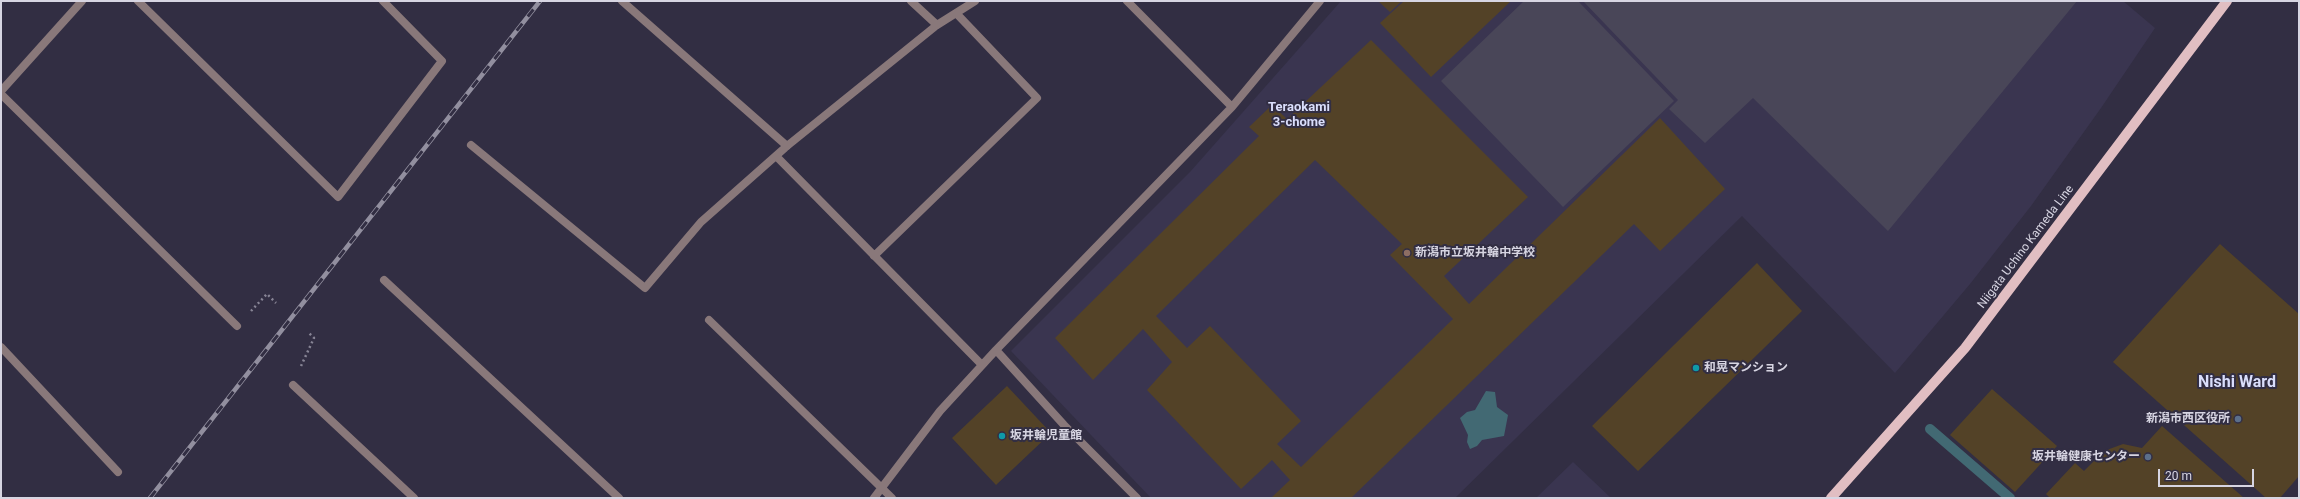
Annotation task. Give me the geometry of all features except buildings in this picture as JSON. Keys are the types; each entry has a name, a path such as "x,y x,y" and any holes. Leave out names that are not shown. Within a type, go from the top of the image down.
{"main road":[{"name":"Niigata Uchino Kameda Line","path":"1831,498 1965,348 2227,1"}],"street":[{"path":"1,91 82,1"},
{"path":"138,1 338,197 442,61 383,1"},
{"path":"622,1 787,146"},
{"path":"911,1 937,25"},
{"path":"471,146 645,288 701,222 777,157 787,146 937,25 975,1"},
{"path":"1127,1 1232,107"},
{"path":"874,498 940,411 996,350 1232,107 1320,1"},
{"path":"874,256 1037,98 956,14"},
{"path":"1,94 237,326"},
{"path":"777,157 982,365"},
{"path":"384,280 619,498"},
{"path":"709,320 892,498"},
{"path":"1,347 118,472"},
{"path":"996,350 1064,425 1137,498"},
{"path":"293,385 414,498"}],"path":[{"path":"237,326 267,294 276,303"},
{"path":"293,385 314,338 308,332"}],"shaded area":[{"name":"新潟市立坂井輪中学校","path":"1341,1 2123,1 2155,28 2101,108 2031,206 1970,284 1895,373 1742,216 1455,498 1151,498 1011,351 1190,172"},
{"path":"1524,1 1578,1 1674,101 1563,207 1441,81"},
{"path":"1583,1 2077,1 1888,231 1753,98 1705,143 1669,109 1678,100"},
{"path":"1486,391 1495,392 1497,407 1508,415 1504,436 1482,440 1477,446 1470,449 1467,442 1468,435 1460,418 1467,412 1475,410"},
{"path":"1573,462 1611,498 1536,498"}],"waterway":[{"path":"1930,429 2010,498"}],"railway":[{"path":"150,498 540,1"}],"place":[{"name":"新潟市立坂井輪中学校","path":"1407,253"},
{"name":"和晃マンション","path":"1696,368"},
{"name":"新潟市西区役所","path":"2238,419"},
{"name":"坂井輪児童館","path":"1002,436"},
{"name":"坂井輪健康センター","path":"2148,457"}],"district":[{"name":"Teraokami 3-chome","path":"1299,116"},
{"name":"Nishi Ward","path":"2237,383"}]}
